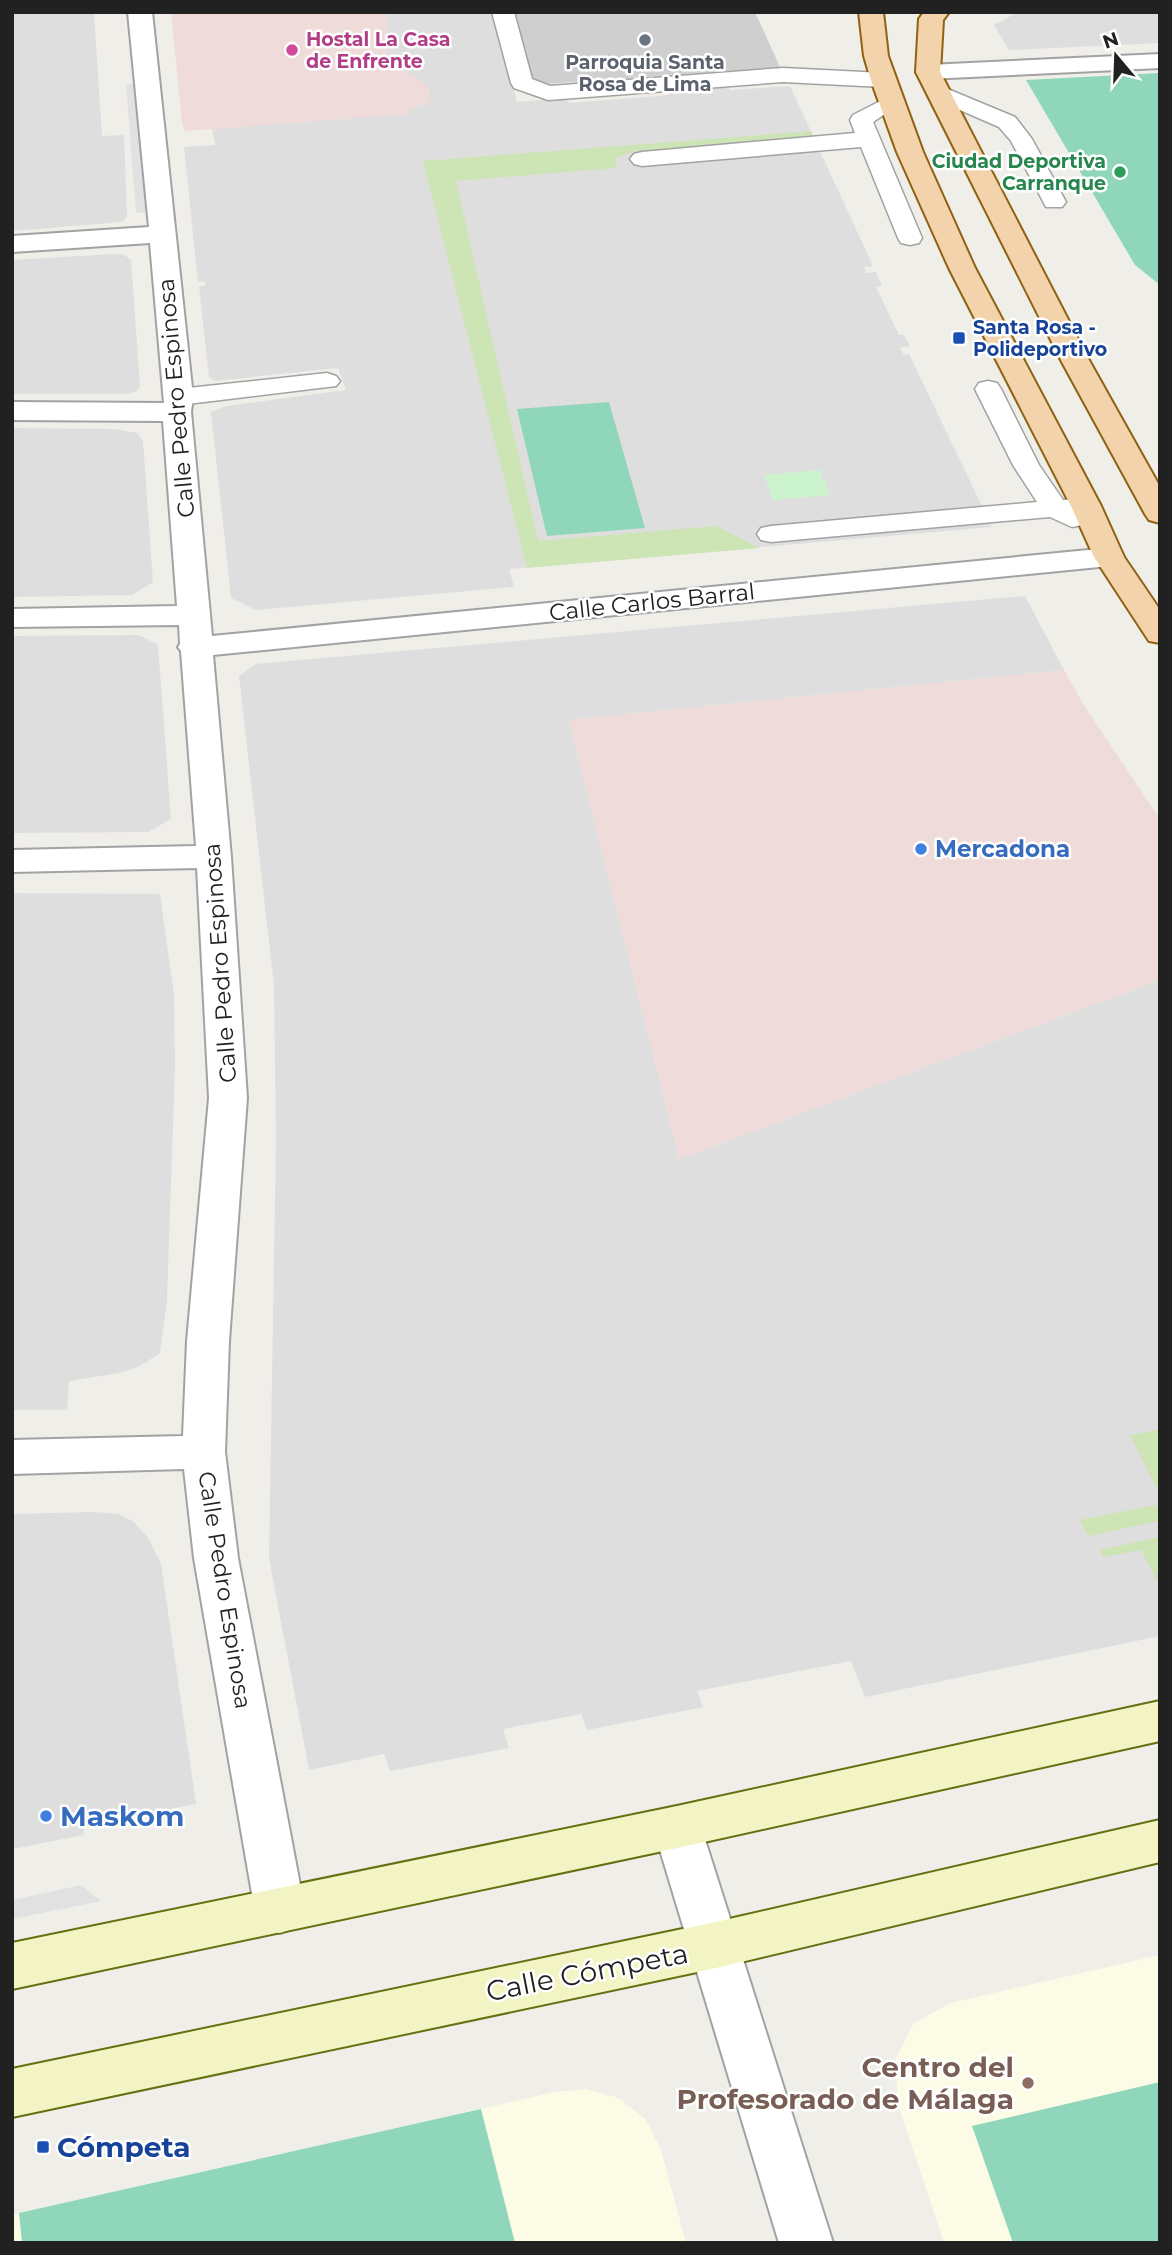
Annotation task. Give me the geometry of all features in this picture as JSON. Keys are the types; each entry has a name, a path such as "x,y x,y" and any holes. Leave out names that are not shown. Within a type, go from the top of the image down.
{"main road":[{"path":"871,12 876,56 888,91 911,152 962,268 1106,547 1160,634"},
{"path":"937,12 931,19 933,82 1076,362 1160,514"},
{"path":"12,1966 677,1827 1160,1721"},
{"name":"Calle Cómpeta","path":"12,2093 716,1945 1160,1841"}],"street":[{"name":"Calle Pedro Espinosa","path":"140,12 178,404 214,857 228,1098 208,1341 204,1452 216,1558 280,1911"},
{"path":"933,82 1160,61"},
{"path":"12,244 161,234"},
{"path":"12,411 178,404"},
{"name":"Calle Carlos Barral","path":"12,618 194,631 1106,547"},
{"path":"12,861 214,857"},
{"path":"12,1457 204,1452"},
{"path":"677,1827 716,1945 806,2243"}],"lane":[{"path":"503,12 522,83 548,93 783,75 888,91"},
{"path":"933,82 1007,122 1021,139 1054,202"},
{"path":"888,91 861,120 911,238"},
{"path":"642,159 868,139"},
{"path":"178,404 327,382"},
{"path":"988,389 1027,465 1055,509 1106,547"},
{"path":"771,534 1086,506"}],"shaded area":[{"path":"12,12 94,12 102,136 124,135 127,217 122,222 12,231"},
{"path":"171,12 388,12 386,64 395,65 429,87 431,98 429,103 410,108 412,114 185,131"},
{"path":"388,12 494,12 517,102 566,98 569,103 669,95 668,90 727,85 730,90 790,86 873,266 864,267 866,273 876,272 882,286 876,287 899,335 904,335 910,346 900,348 904,355 909,354 992,527 509,569 514,587 256,610 231,598 211,412 227,406 346,390 338,368 215,381 209,377 199,286 205,286 205,281 198,282 184,147 215,145 212,128 411,114 410,108 429,103 386,64"},
{"name":"Parroquia Santa Rosa de Lima","path":"515,12 755,12 780,67 545,84 532,78"},
{"path":"1018,12 1160,12 1160,43 1009,50 994,25"},
{"path":"137,83 149,212 136,213 126,85"},
{"path":"123,254 131,260 140,386 137,391 127,394 12,394 12,260"},
{"path":"12,428 114,429 137,433 143,441 153,582 132,595 12,597"},
{"path":"1025,596 1064,670 569,720 679,1159 1160,980 1160,1636 865,1697 851,1661 697,1691 703,1707 587,1730 581,1714 503,1729 509,1748 390,1771 384,1754 309,1770 269,1558 276,1141 274,986 239,676 256,664"},
{"path":"139,635 158,645 171,819 148,832 12,833 12,636"},
{"path":"1064,670 1084,705 1160,819 1160,980 679,1159 569,720"},
{"path":"12,893 160,894 174,995 175,1066 167,1300 160,1353 140,1366 120,1373 69,1381 67,1410 12,1410"},
{"path":"12,1514 119,1514 134,1522 148,1538 161,1564 196,1804 84,1826 84,1835 12,1849"},
{"path":"81,1885 101,1901 12,1919 12,1900"},
{"name":"Centro del Profesorado de Málaga","path":"1160,1955 1160,2243 944,2243 898,2105 895,2060 913,2024 950,2003"},
{"path":"586,2089 619,2098 646,2120 661,2150 686,2243 12,2243 12,2215 555,2092"}],"green space":[{"name":"Ciudad Deportiva Carranque","path":"1160,73 1160,285 1135,265 1026,80"},
{"path":"811,131 814,138 631,152 616,158 615,168 456,181 538,541 716,526 760,548 527,568 423,161"},
{"path":"609,402 645,528 547,536 517,409"},
{"path":"820,470 830,495 773,500 764,475"},
{"path":"1160,1429 1160,1495 1130,1435"},
{"path":"1160,1504 1160,1521 1088,1536 1080,1520"},
{"path":"1160,1537 1160,1586 1141,1550 1103,1557 1100,1550"},
{"path":"1160,2082 1160,2243 1013,2243 972,2126"},
{"path":"481,2109 515,2243 22,2243 19,2213"}],"place":[{"name":"Parroquia Santa Rosa de Lima","path":"645,40"},
{"name":"Hostal La Casa de Enfrente","path":"292,50"},
{"name":"Ciudad Deportiva Carranque","path":"1120,172"},
{"name":"Santa Rosa - Polideportivo","path":"959,338"},
{"name":"Mercadona","path":"921,849"},
{"name":"Maskom","path":"46,1816"},
{"name":"Centro del Profesorado de Málaga","path":"1028,2083"},
{"name":"Cómpeta","path":"43,2147"}]}
